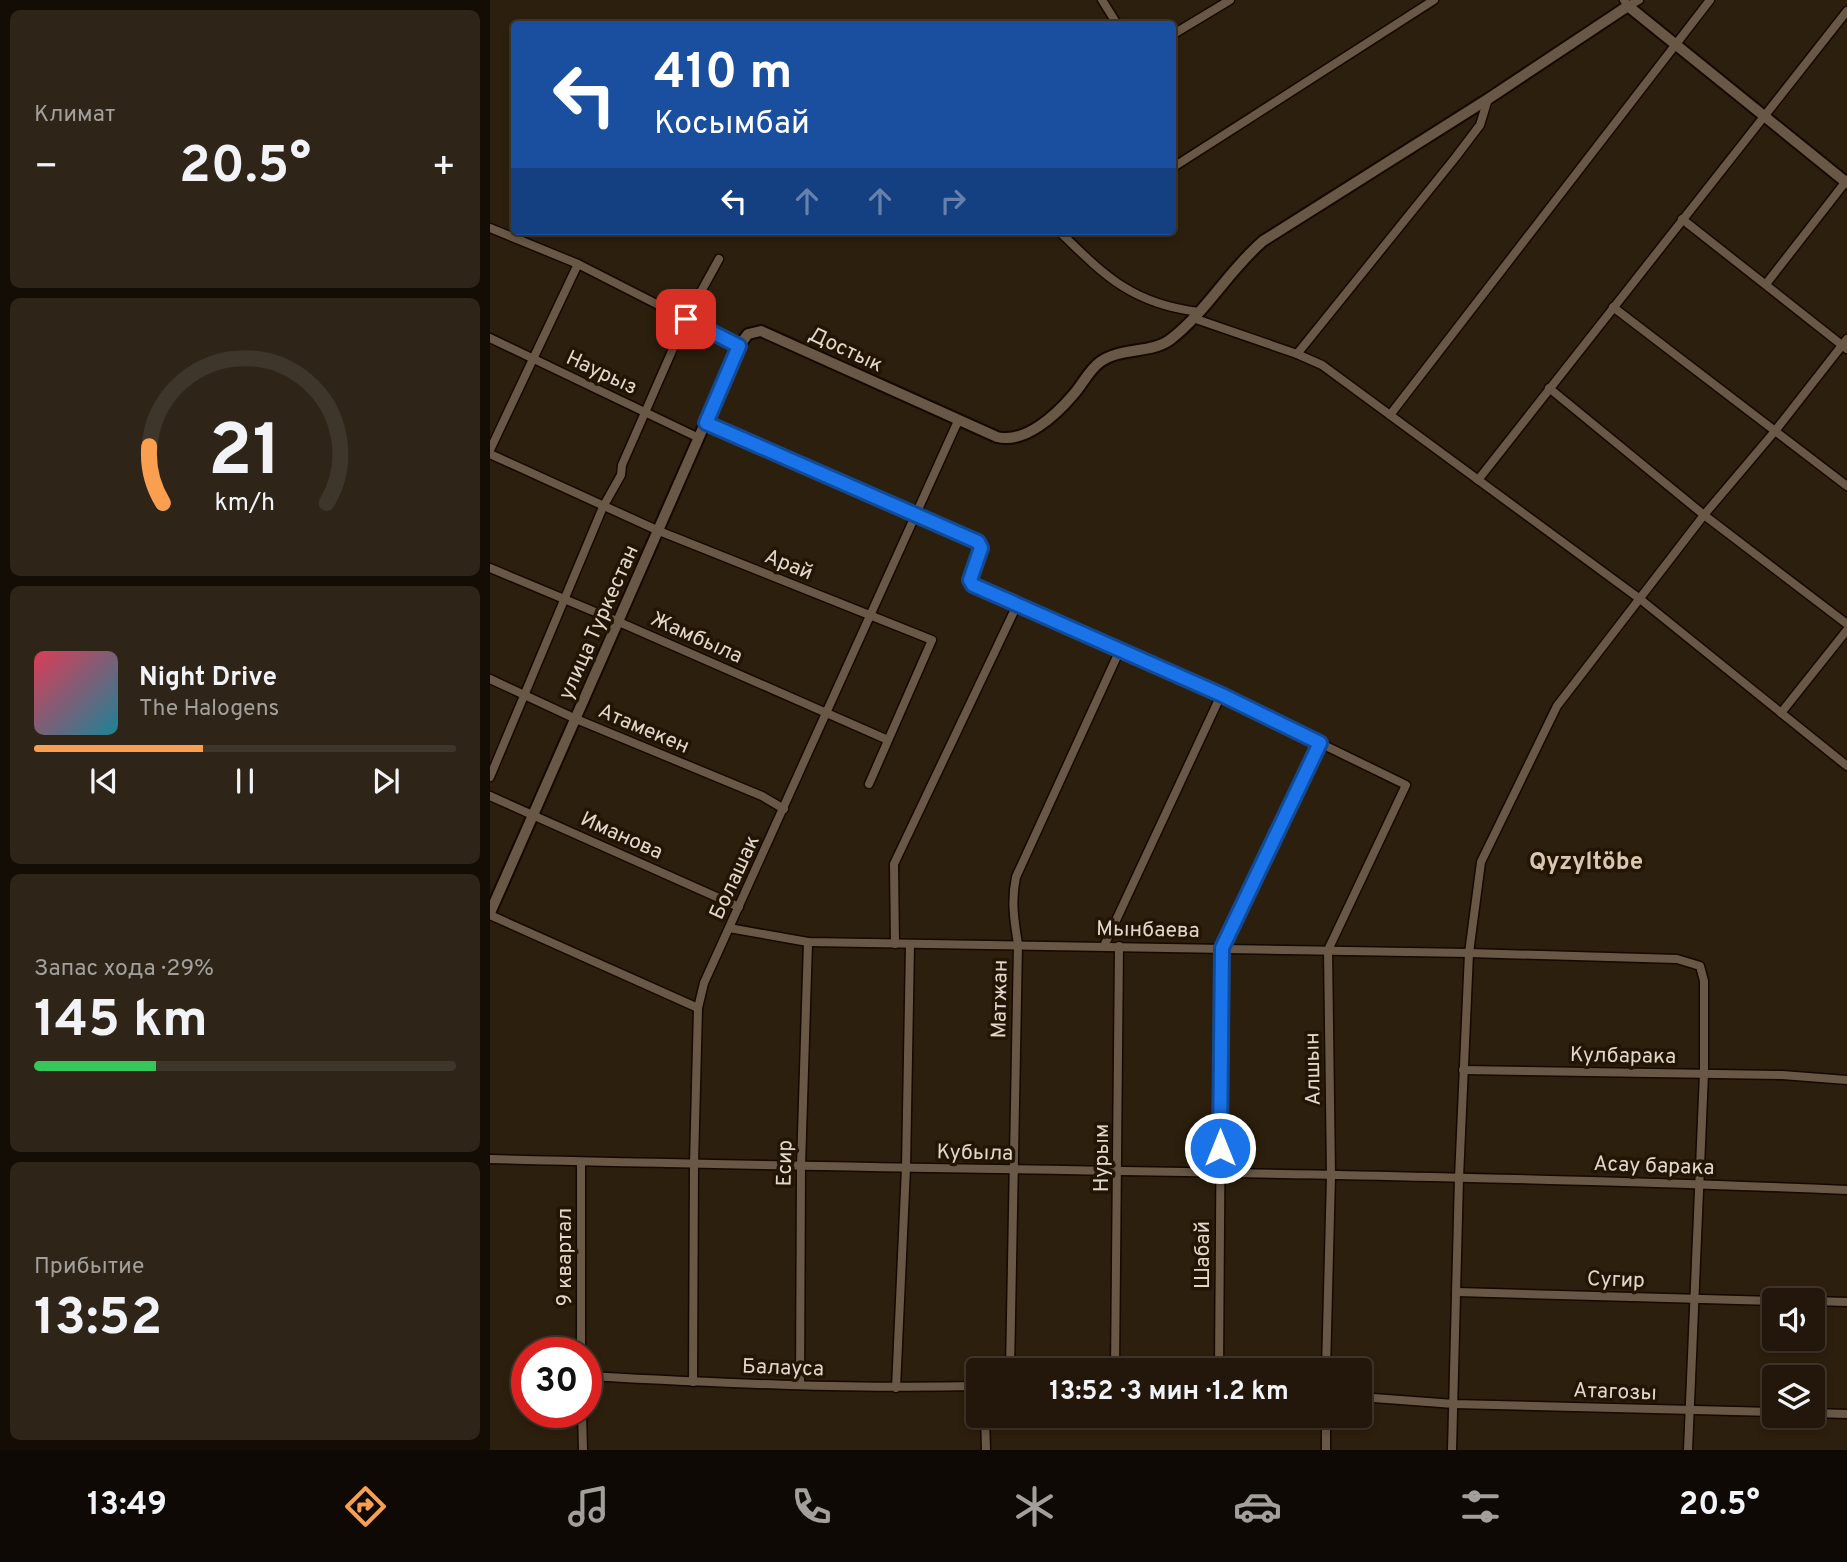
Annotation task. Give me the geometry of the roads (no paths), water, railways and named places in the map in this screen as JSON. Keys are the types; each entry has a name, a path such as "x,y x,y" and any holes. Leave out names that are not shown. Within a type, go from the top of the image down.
{"street":[{"path":"1102,0 1115,21"},
{"path":"1176,165 1434,0"},
{"path":"958,421 997,437 1018,438 1046,421 1073,396 1101,361 1171,340 1251,250 1263,241 1488,99 1626,3 1639,0"},
{"path":"1390,415 1710,0"},
{"path":"1176,33 1227,1"},
{"path":"1626,3 1675,46 1847,182 1766,284"},
{"path":"1478,480 1847,11"},
{"path":"1297,354 1472,136 1480,125 1488,99"},
{"path":"1452,1450 1463,1070 1469,953 1481,862 1557,706 1704,515 1845,344 1682,219"},
{"path":"490,228 578,264 739,346"},
{"path":"1063,235 1090,261 1132,293 1196,315 1322,365 1640,599 1847,766"},
{"path":"490,777 603,507 621,475 622,465 644,411 686,319 719,259"},
{"path":"490,452 578,264"},
{"path":"1613,307 1847,486"},
{"name":"Достык","path":"739,346 748,334 761,331 958,421"},
{"name":"Наурыз","path":"490,338 699,438"},
{"name":"улица Туркестан","path":"490,914 739,346"},
{"path":"1549,388 1847,627 1781,713"},
{"name":"Болашак","path":"693,1382 698,1008 704,983 828,714 958,421"},
{"path":"706,423 981,545 970,583 1119,652 1222,695 1320,743"},
{"name":"Арай","path":"490,452 659,531 932,640 869,784"},
{"name":"Жамбыла","path":"490,568 888,740"},
{"path":"895,944 894,864 1017,605"},
{"name":"Матжан","path":"1010,1358 1018,944 1012,909 1016,877 1119,652"},
{"name":"Атамекен","path":"490,679 576,719 761,796 784,809"},
{"path":"1104,946 1222,695"},
{"name":"Алшын","path":"1320,743 1406,785 1328,950 1331,1175 1326,1358"},
{"name":"Шабай","path":"1219,1358 1222,948 1320,743"},
{"name":"Иманова","path":"490,796 739,907"},
{"path":"490,914 698,1008"},
{"name":"Мынбаева","path":"729,928 808,942 1328,950 1677,959 1700,966 1704,981 1704,1073"},
{"name":"Есир","path":"800,1385 801,1166 808,942"},
{"path":"896,1388 906,1168 910,944"},
{"name":"Нурым","path":"1115,1358 1119,946"},
{"name":"Кулбарака","path":"1463,1070 1782,1075 1847,1080"},
{"path":"1688,1450 1704,1073"},
{"name":"Кубыла","path":"490,1159 1459,1178"},
{"name":"9 квартал","path":"581,1162 581,1337"},
{"name":"Асау барака","path":"1459,1178 1847,1190"},
{"name":"Сугир","path":"1457,1292 1762,1301"},
{"path":"1825,1301 1847,1302"},
{"name":"Балауса","path":"602,1377 896,1388 966,1386"},
{"path":"1372,1397 1454,1404"},
{"name":"Атагозы","path":"1454,1404 1762,1412"},
{"path":"1825,1413 1847,1414"},
{"path":"582,1428 583,1450"},
{"path":"985,1428 986,1450"},
{"path":"1326,1428 1326,1450"}],"district":[{"name":"Qyzyltöbe","path":"1586,861"}]}
